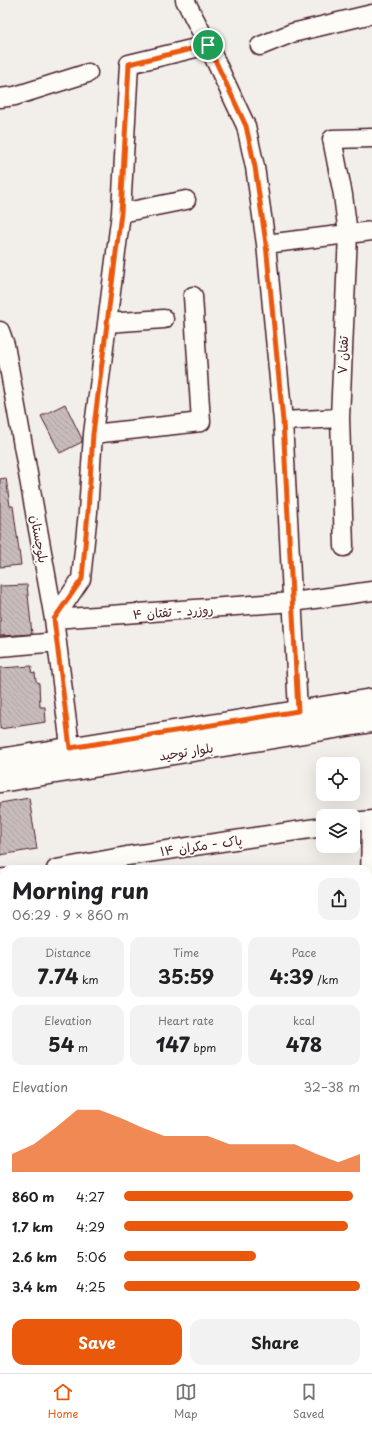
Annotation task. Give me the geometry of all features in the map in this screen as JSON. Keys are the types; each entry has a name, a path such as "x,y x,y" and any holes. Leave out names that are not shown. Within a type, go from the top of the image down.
{"main road":[{"name":"بلوار توحید","path":"0,781 72,759 298,711 372,700"},
{"name":"بلوار توحید","path":"0,760 72,759 372,721"}],"street":[{"path":"185,0 246,126 255,167 266,244 283,421 298,711"},
{"path":"260,46 292,33 372,14"},
{"path":"54,619 82,579 93,434 121,213 129,64 208,45"},
{"path":"0,98 15,96 88,73"},
{"name":"تفتان ۷","path":"344,547 340,418 348,234 343,195 332,139 372,138"},
{"path":"121,213 186,200"},
{"path":"266,244 372,231"},
{"path":"93,434 201,422 193,296"},
{"path":"107,322 164,319"},
{"name":"بلوچستان","path":"2,341 54,619 72,759"},
{"path":"283,421 340,418"},
{"name":"روزرد - تفتان ۴","path":"54,619 293,602 372,591"},
{"path":"0,647 57,642"},
{"path":"360,821 371,820 371,865"},
{"name":"پاک - مکران ۱۴","path":"104,865 128,863 316,828"}],"building":[{"path":"65,404 82,439 82,442 60,453 41,416"},
{"path":"6,478 10,506 13,506 21,565 0,567 0,479"},
{"path":"27,585 32,634 0,636 0,586"},
{"path":"32,666 31,672 35,673 36,681 39,683 40,707 45,707 46,722 0,729 0,668"},
{"path":"29,798 37,849 0,855 0,803"}],"route":[{"path":"208,45 246,126 255,167 266,244 283,421 298,711 70,748 54,619 82,579 93,434 121,213 129,64 208,45"}]}
